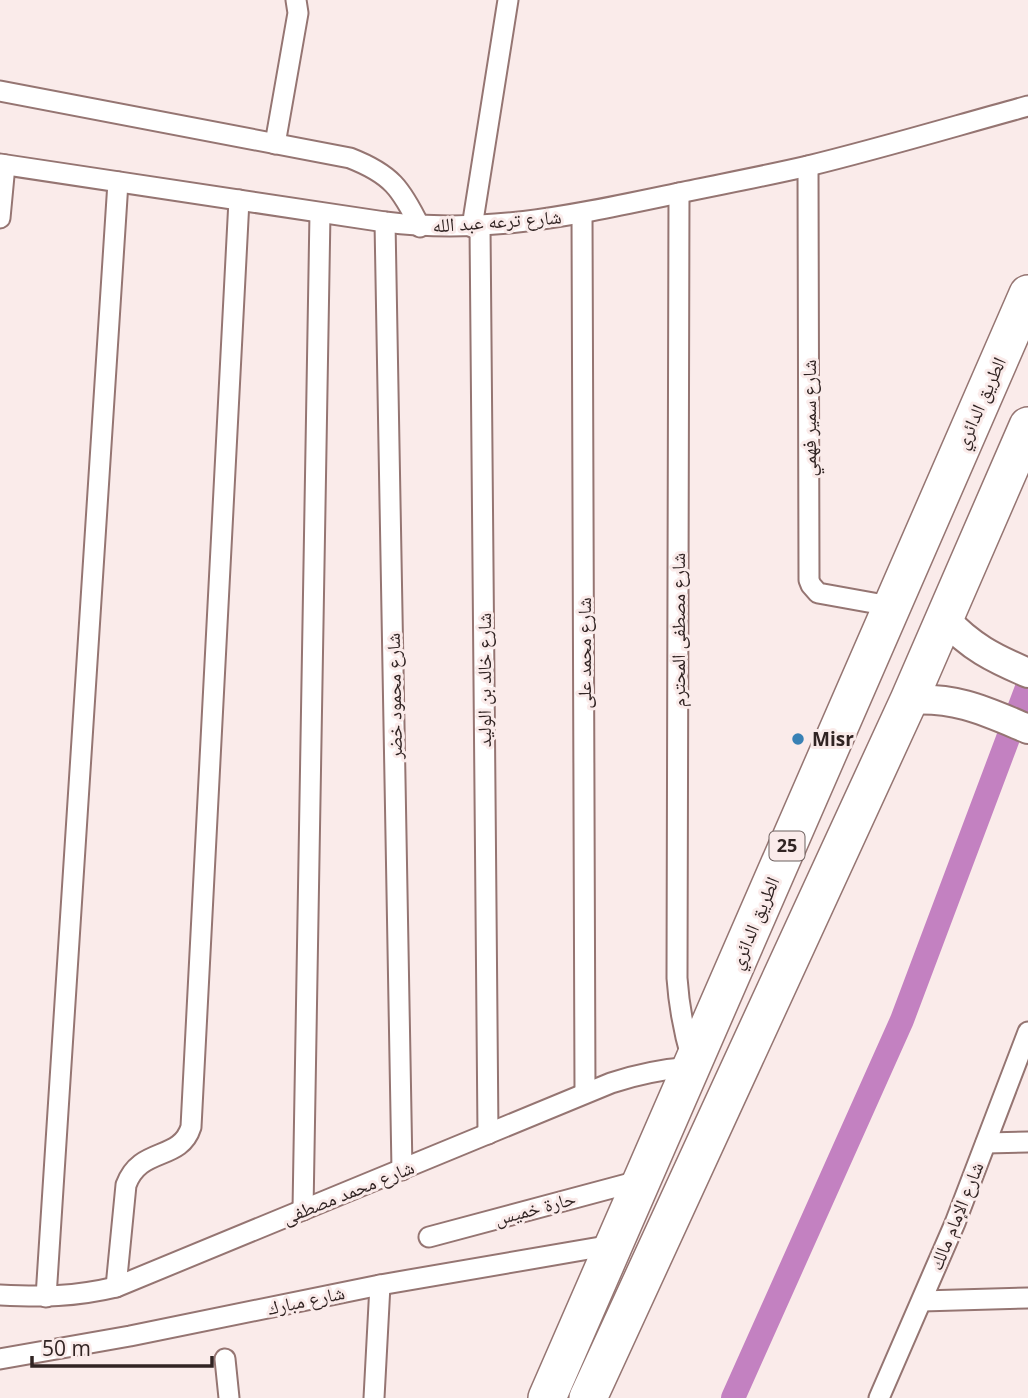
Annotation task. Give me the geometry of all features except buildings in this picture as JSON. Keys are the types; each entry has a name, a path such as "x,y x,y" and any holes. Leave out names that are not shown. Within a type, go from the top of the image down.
{"highway":[{"name":"الطريق الدائري","path":"547,1398 1028,294"},
{"name":"25","path":"588,1398 909,700 1028,426"},
{"path":"576,1331 614,1342"}],"main road":[{"path":"945,619 969,643 1028,673"},
{"path":"909,700 951,701 979,708 1028,729"}],"street":[{"path":"275,144 298,13 296,0"},
{"name":"شارع خالد بن الوليد","path":"488,1134 476,226 508,0"},
{"path":"0,91 351,158 390,180 405,197 420,226"},
{"name":"شارع ترعه عبد الله","path":"2,164 385,222 420,226 476,226 522,223 582,213 808,166 1028,106"},
{"path":"0,218 2,164"},
{"name":"شارع سمير فهمي","path":"808,166 809,580 818,593 890,606"},
{"path":"46,1297 118,181"},
{"name":"شارع مصطفى المحترم","path":"678,193 677,978 685,1037 693,1066"},
{"path":"116,1287 129,1177 138,1165 178,1146 189,1135 191,1127 239,200"},
{"path":"303,1210 320,213"},
{"name":"شارع محمد على","path":"582,213 585,1093"},
{"name":"شارع محمود خضر","path":"385,222 402,1170"},
{"name":"شارع الإمام مالك","path":"879,1398 922,1301 1028,1032"},
{"name":"شارع محمد مصطفى","path":"0,1295 46,1297 116,1287 585,1093 638,1075 693,1066"},
{"path":"986,1143 1028,1142"},
{"name":"حارة خميس","path":"429,1237 642,1180"},
{"name":"شارع مبارك","path":"0,1359 130,1336 380,1285 612,1245"},
{"path":"374,1398 380,1285"},
{"path":"922,1301 1028,1298"},
{"path":"225,1359 229,1398"}],"waterway":[{"path":"733,1398 902,1020 1028,685"}],"place":[{"name":"Misr","path":"798,739"}]}
